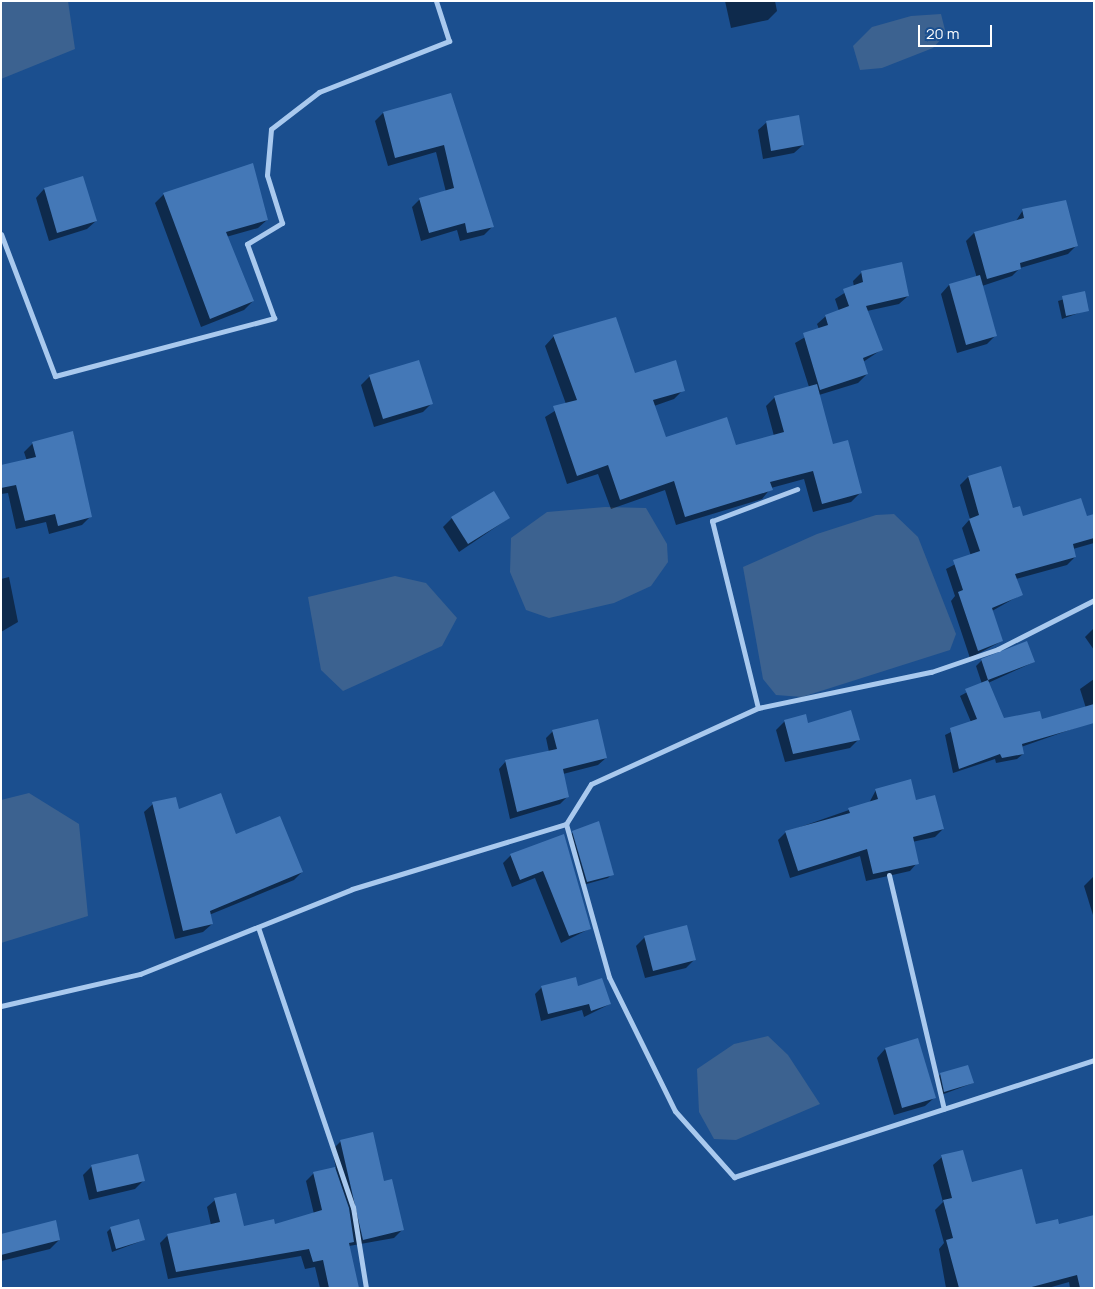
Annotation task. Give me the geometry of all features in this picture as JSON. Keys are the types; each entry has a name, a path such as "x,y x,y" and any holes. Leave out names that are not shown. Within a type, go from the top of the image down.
{"street":[{"path":"1,234 56,376 274,318 247,244 282,223 267,175 271,129 319,92 449,41 436,1"},
{"path":"758,708 712,521 797,489"},
{"path":"1,1006 140,974 352,889 566,824 591,784 758,708 931,672 998,649 1094,600"},
{"path":"566,824 609,976 675,1111 734,1177 1094,1060"},
{"path":"889,875 944,1109"},
{"path":"258,927 353,1207 366,1288"}],"water":[{"path":"1,1 68,1 75,49 1,79"},
{"path":"941,14 946,34 933,48 882,68 860,70 853,46 872,27 911,16"},
{"path":"605,507 646,508 667,544 668,562 651,586 614,603 549,618 526,610 510,572 511,538 547,512"},
{"path":"894,514 918,537 956,634 950,650 802,697 776,695 763,679 743,567 817,534 876,515"},
{"path":"395,576 426,583 457,618 442,646 343,691 321,670 308,597"},
{"path":"29,793 79,824 88,916 1,943 1,800"},
{"path":"768,1036 788,1055 820,1104 736,1140 714,1139 699,1112 697,1069 734,1044"}],"building":[{"path":"451,93 494,227 467,233 465,223 429,233 419,198 454,188 444,145 395,158 383,112"},
{"path":"799,115 804,145 771,151 766,121"},
{"path":"253,163 268,220 226,232 254,301 210,319 163,193"},
{"path":"83,176 97,221 57,233 44,188"},
{"path":"1066,200 1078,246 1020,263 1021,269 987,279 974,232 1024,218 1022,209"},
{"path":"902,262 909,296 866,306 883,350 863,358 868,374 820,390 803,333 828,325 825,315 849,306 843,289 863,282 861,271"},
{"path":"980,275 997,336 966,345 949,284"},
{"path":"1085,291 1089,311 1066,316 1062,296"},
{"path":"616,317 635,373 676,360 685,391 653,400 666,437 727,417 736,445 784,432 774,396 817,384 833,444 848,440 862,493 822,504 813,471 770,482 773,490 685,517 674,481 620,500 608,465 577,476 553,406 577,400 553,335"},
{"path":"419,360 433,404 383,419 369,375"},
{"path":"73,431 92,517 58,526 55,514 25,521 16,485 1,488 1,465 36,457 32,442"},
{"path":"1001,466 1013,508 1020,506 1023,516 1081,498 1087,516 1094,514 1094,538 1073,544 1076,557 1015,574 1023,595 992,608 1003,641 978,651 958,592 963,590 953,560 980,551 969,519 979,515 968,476"},
{"path":"494,491 510,518 468,544 451,517"},
{"path":"1027,641 1035,662 988,680 981,659"},
{"path":"988,680 1004,718 1040,711 1042,719 1094,704 1094,723 1022,744 1024,754 1002,758 1000,754 959,769 950,728 977,719 965,689"},
{"path":"851,710 860,740 793,754 784,720 806,714 808,723"},
{"path":"598,719 607,758 563,769 569,797 517,812 505,760 557,749 552,730"},
{"path":"911,779 916,800 935,795 944,829 913,837 919,864 873,874 867,849 798,871 785,831 850,813 848,808 878,799 875,789"},
{"path":"221,793 236,834 280,816 303,872 210,911 213,924 183,931 152,802 176,797 179,809"},
{"path":"599,821 614,875 587,882 572,831"},
{"path":"564,834 591,929 569,936 543,871 520,880 510,854"},
{"path":"687,925 696,960 653,971 644,936"},
{"path":"576,977 578,986 602,978 611,1004 591,1011 589,1004 548,1014 541,986"},
{"path":"918,1038 936,1098 902,1108 885,1048"},
{"path":"968,1065 974,1083 944,1092 940,1073"},
{"path":"373,1132 384,1181 392,1179 404,1230 363,1240 340,1140"},
{"path":"963,1150 972,1182 1022,1169 1036,1224 1058,1219 1059,1224 1094,1215 1094,1288 1080,1288 1077,1275 1028,1288 959,1288 946,1240 953,1238 943,1200 952,1198 941,1155"},
{"path":"138,1154 145,1181 97,1192 91,1165"},
{"path":"335,1167 349,1208 354,1242 349,1243 359,1288 329,1288 323,1260 313,1262 309,1249 176,1272 167,1234 220,1222 214,1198 236,1193 244,1226 274,1219 275,1224 322,1210 313,1172"},
{"path":"139,1219 145,1240 116,1249 110,1227"},
{"path":"56,1220 60,1240 1,1255 1,1234"}]}
